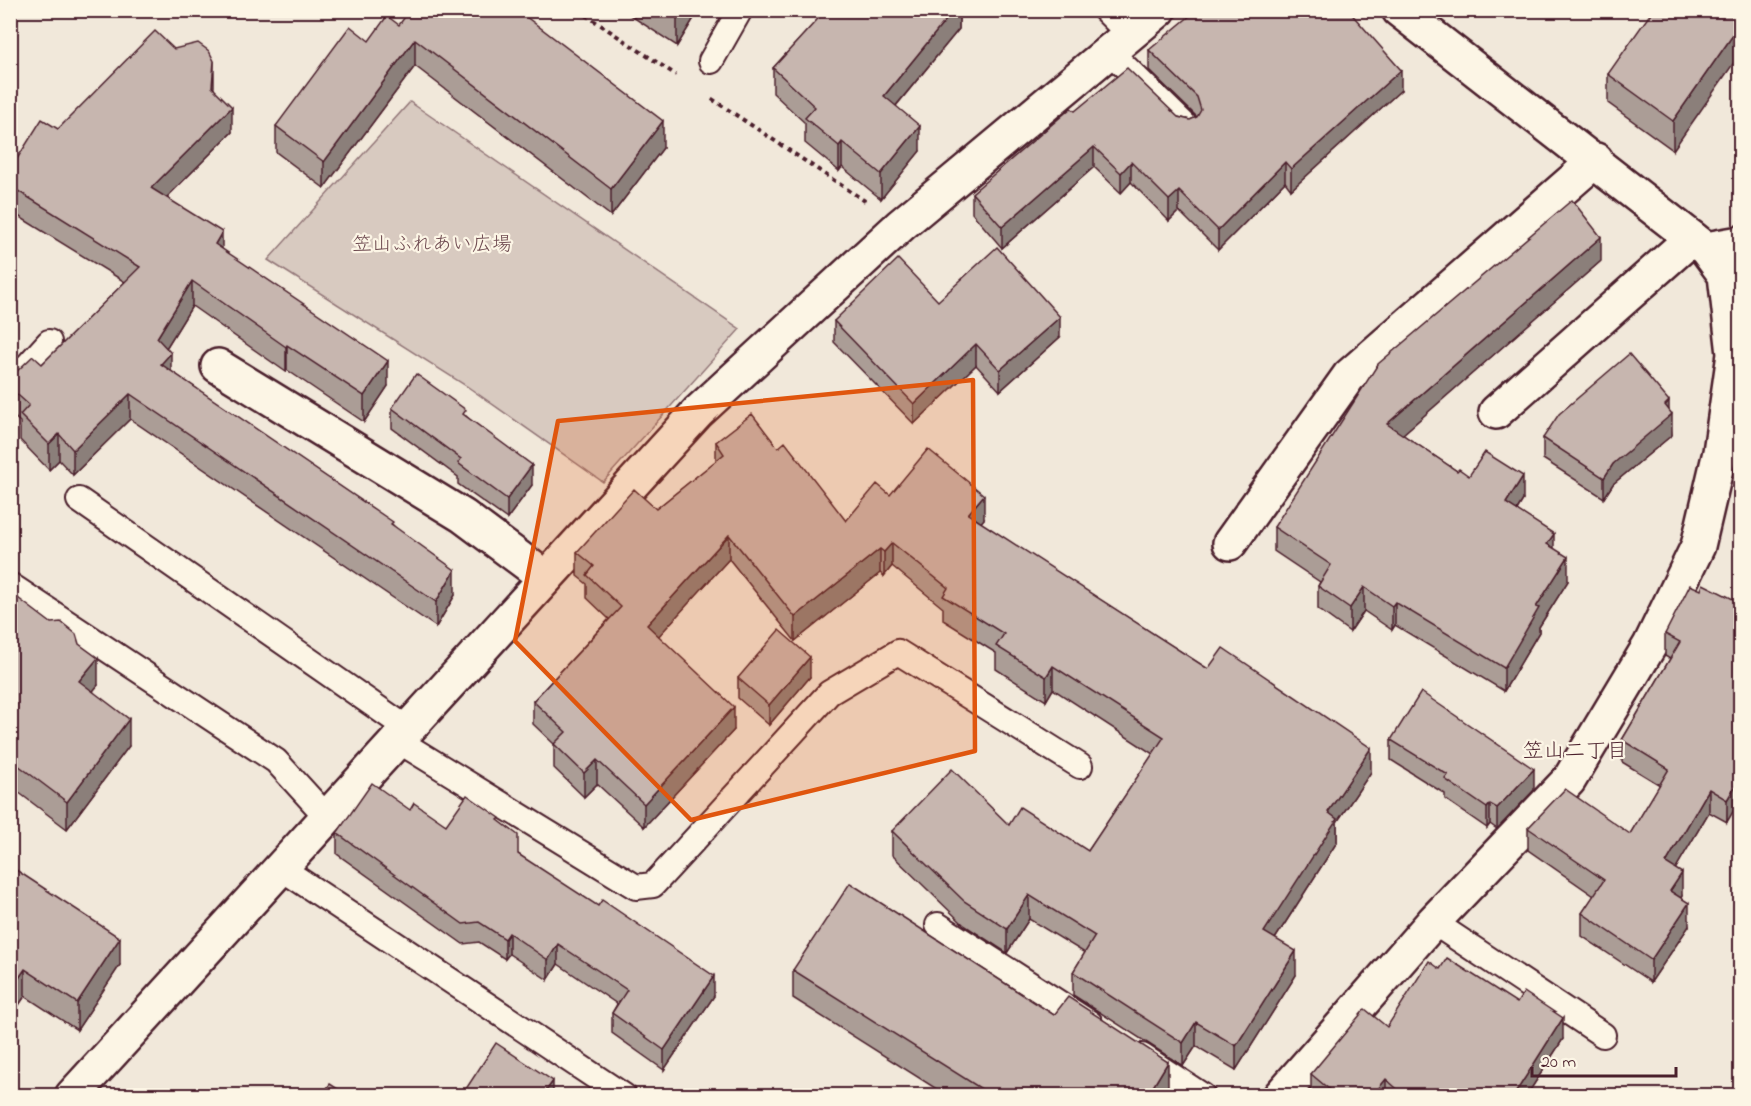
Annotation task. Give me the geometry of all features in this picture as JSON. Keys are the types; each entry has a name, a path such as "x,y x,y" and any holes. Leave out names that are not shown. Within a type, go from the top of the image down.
{"street":[{"path":"72,1095 698,412 901,225 1159,10"},
{"path":"1280,1095 1433,922 1569,780 1650,645 1698,546 1720,452 1734,354 1725,275 1699,243 1596,160 1400,10"},
{"path":"1230,543 1349,376 1596,160"},
{"path":"1496,412 1699,243 1740,243"},
{"path":"218,366 463,516 546,578"}],"lane":[{"path":"711,61 740,10"},
{"path":"1105,10 1119,43 1187,127"},
{"path":"10,385 49,342"},
{"path":"79,500 403,734 636,887 653,885 829,693 898,652 1080,766"},
{"path":"10,585 276,761 327,817"},
{"path":"280,868 624,1095"},
{"path":"1433,922 1603,1035"},
{"path":"938,925 1203,1095"}],"path":[{"path":"578,10 686,82"},
{"path":"705,95 901,225"}],"highlighted area":[{"path":"973,380 975,751 691,820 515,641 558,421"}],"green space":[{"name":"笠山ふれあい広場","path":"410,102 740,329 603,482 468,387 268,260"}],"building":[{"path":"410,10 517,10 663,121 611,189 415,39 324,162 276,126 350,26 369,41 387,16 399,25"},
{"path":"666,10 681,10 677,17"},
{"path":"826,10 954,10 884,96 920,126 881,174 842,142 839,146 805,118 815,107 773,68"},
{"path":"1197,10 1348,10 1401,70 1291,169 1285,162 1218,230 1179,191 1169,200 1131,162 1121,173 1094,147 1002,227 972,193 1071,108 1075,111 1127,68 1178,117 1190,120 1197,117 1201,110 1197,97 1149,50"},
{"path":"1653,10 1740,10 1740,25 1673,121 1608,74"},
{"path":"155,31 174,49 198,43 209,51 214,61 212,87 232,107 151,188 222,232 215,244 388,361 364,396 287,345 286,347 192,281 157,338 171,353 161,364 393,522 391,524 455,570 436,602 130,394 73,450 59,434 49,444 20,415 29,405 10,388 10,373 15,373 33,356 42,364 140,267 10,186 10,170 42,119 58,129"},
{"path":"1572,200 1601,237 1387,424 1457,471 1459,469 1469,476 1485,452 1523,476 1506,503 1554,534 1547,544 1568,557 1536,607 1539,608 1504,668 1395,602 1392,606 1364,587 1350,608 1318,586 1331,565 1274,527 1378,364"},
{"path":"997,247 1060,317 1000,370 976,344 914,404 834,321 898,259 938,301"},
{"path":"1629,354 1669,401 1665,405 1672,414 1613,464 1604,478 1543,438 1559,414"},
{"path":"416,374 466,410 463,414 532,465 507,499 458,463 461,459 392,408"},
{"path":"752,414 778,448 785,442 846,521 877,484 890,495 928,449 984,495 968,514 1208,669 1223,648 1371,748 1328,812 1337,819 1264,932 1296,951 1236,1046 1196,1022 1183,1043 1073,972 1095,936 1029,895 1007,929 964,901 892,831 952,769 1009,825 1020,807 1088,851 1164,737 1053,666 1046,677 996,646 1004,634 943,596 948,588 892,543 884,552 880,549 795,617 729,535 647,625 734,707 644,804 597,760 584,773 554,744 566,732 533,701 621,607 587,575 594,566 577,552 634,489 656,509 724,454 716,442"},
{"path":"1703,584 1737,601 1740,595 1740,778 1727,800 1709,789 1666,863 1682,873 1670,891 1689,903 1651,960 1582,913 1604,880 1528,828 1565,789 1630,834 1669,769 1622,740 1680,642 1665,634 1690,585 1701,590"},
{"path":"10,592 51,623 61,622 76,634 79,644 98,658 79,681 129,719 67,802 10,759"},
{"path":"779,630 810,657 769,705 738,678"},
{"path":"1421,692 1534,769 1497,808 1490,804 1487,808 1445,779 1448,775 1391,740"},
{"path":"372,783 410,810 414,803 446,825 467,795 500,818 498,820 518,835 518,854 598,906 602,900 714,976 664,1050 612,1013 627,990 558,944 548,960 509,933 505,939 479,922 463,924 337,833"},
{"path":"10,866 120,938 77,1003 25,969 10,991"},
{"path":"850,883 1054,1015 1068,997 1168,1062 1148,1095 991,1095 793,970"},
{"path":"1447,958 1517,1003 1524,992 1563,1018 1514,1095 1404,1095 1386,1079 1373,1095 1336,1095 1311,1074 1365,1009 1387,1027 1429,961 1440,969"},
{"path":"496,1043 553,1081 543,1095 462,1095"},
{"path":"330,1084 347,1095 322,1095"}],"district":[{"name":"笠山二丁目","path":"1575,750"}]}
